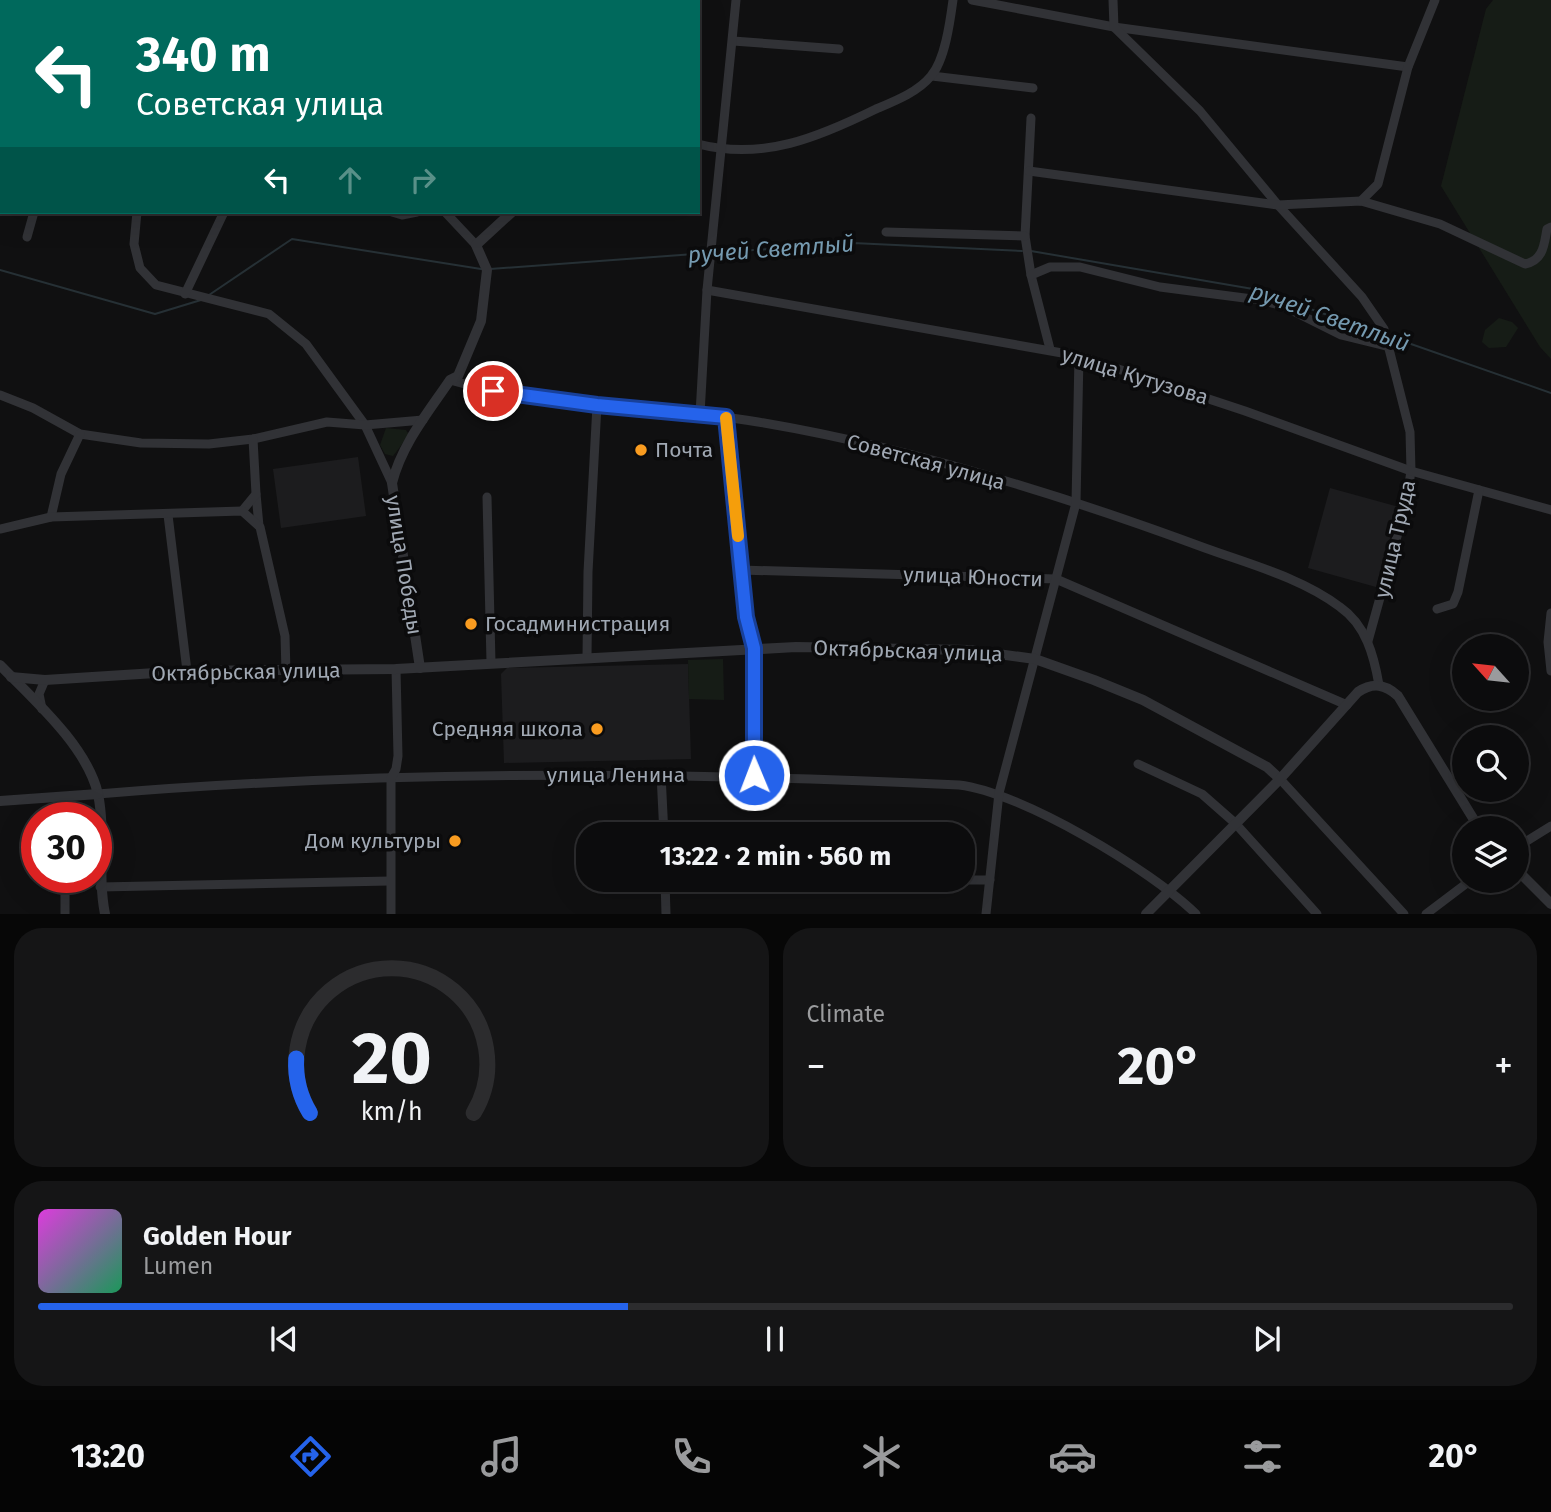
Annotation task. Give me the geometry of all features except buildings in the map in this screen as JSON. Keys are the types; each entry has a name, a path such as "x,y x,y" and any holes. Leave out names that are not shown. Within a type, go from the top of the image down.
{"street":[{"path":"700,414 707,290 716,226 720,150 736,0"},
{"path":"700,145 720,150 778,148 814,138 901,97 932,76 953,0"},
{"path":"972,0 1114,27 1408,67"},
{"path":"1113,0 1114,27"},
{"path":"1361,201 1378,184 1408,67 1436,0"},
{"name":"улица Труда","path":"1114,27 1199,111 1278,205 1362,297 1387,339 1410,432 1411,471 1380,608 1368,641"},
{"path":"733,41 839,49"},
{"path":"932,76 1033,88"},
{"path":"1031,118 1025,236 1031,275 1050,349"},
{"path":"1029,172 1278,205 1361,201 1440,224 1525,264 1534,262 1544,248 1547,229 1551,226"},
{"path":"27,237 33,214"},
{"name":"улица Победы","path":"137,214 134,244 141,268 156,285 269,314 306,344 365,425 392,483 420,668"},
{"path":"185,294 223,214"},
{"path":"392,483 398,458 450,380 458,376 481,321 486,270 476,244 447,214"},
{"path":"476,244 510,214"},
{"path":"886,232 1025,236"},
{"path":"1031,275 1050,267 1080,267 1160,287 1260,300 1283,306 1341,335 1387,339"},
{"name":"улица Кутузова","path":"707,290 1079,356 1245,411 1411,471 1551,510"},
{"path":"986,914 999,793 1076,503 1079,356"},
{"name":"Советская улица","path":"450,380 493,391 597,405 726,417 813,432 1076,503 1240,561 1314,592 1341,607 1368,641"},
{"path":"0,395 33,408 79,434 141,443 209,444 253,439 327,422 365,425 423,420"},
{"path":"587,657 588,572 597,405"},
{"path":"726,417 746,617 754,648 754,775"},
{"path":"51,517 61,474 79,434"},
{"path":"253,439 260,527 285,636 286,672"},
{"path":"1437,609 1453,604 1458,593 1479,490"},
{"path":"242,511 256,494"},
{"path":"487,497 492,662"},
{"path":"0,528 51,517 242,511 260,527"},
{"path":"168,515 187,671"},
{"name":"улица Юности","path":"741,570 1056,579 1347,705"},
{"path":"1551,613 1548,642 1551,671"},
{"path":"1368,641 1379,685"},
{"name":"Октябрьская улица","path":"6,677 45,680 187,671 396,670 754,648 969,650 1035,659 1143,700 1267,767 1404,914"},
{"path":"0,665 6,677 42,710 71,743 98,794 98,802"},
{"path":"391,914 391,778 396,769 398,755 396,670"},
{"path":"42,710 39,694 45,680"},
{"path":"1146,914 1368,686 1379,685 1390,689 1410,713 1472,816"},
{"path":"1138,764 1202,794 1235,822 1317,914"},
{"path":"661,774 663,822"},
{"name":"улица Ленина","path":"0,801 67,798 217,784 391,778 754,775 959,785 999,793 1171,889 1196,914"},
{"path":"1529,840 1551,826"},
{"path":"975,880 990,880"},
{"path":"112,887 390,881"},
{"path":"1529,882 1551,904"},
{"path":"665,892 666,914"},
{"path":"65,893 65,914"},
{"path":"101,893 105,914"},
{"path":"1426,914 1454,893"}],"shaded area":[{"path":"1493,0 1551,0 1551,359 1540,347 1441,186 1486,9"},
{"path":"1499,318 1512,322 1518,328 1506,347 1489,348 1482,342 1485,330"},
{"path":"386,428 406,430 409,435 393,456 385,454 380,445"},
{"path":"358,457 366,516 281,528 273,469"},
{"path":"1330,488 1399,507 1376,587 1308,568"},
{"path":"723,659 724,700 689,699 688,660"},
{"name":"Средняя школа","path":"688,664 691,759 504,763 501,674 507,668"}],"waterway":[{"name":"ручей Светлый","path":"209,295 292,239 481,269"},
{"name":"ручей Светлый","path":"713,253 853,243 1022,251"},
{"name":"ручей Светлый","path":"1031,251 1253,289 1382,334"},
{"name":"ручей Светлый","path":"490,269 708,253"},
{"name":"ручей Светлый","path":"0,270 155,314 201,300"},
{"name":"ручей Светлый","path":"1391,337 1551,393"}],"slow traffic":[{"path":"726,418 738,536"}],"place":[{"name":"Почта","path":"641,450"},
{"name":"Госадминистрация","path":"471,624"},
{"name":"Средняя школа","path":"597,729"},
{"name":"Дом культуры","path":"455,841"}],"route":[{"path":"493,391 597,405 726,417 746,617 754,648 754,775"}]}
